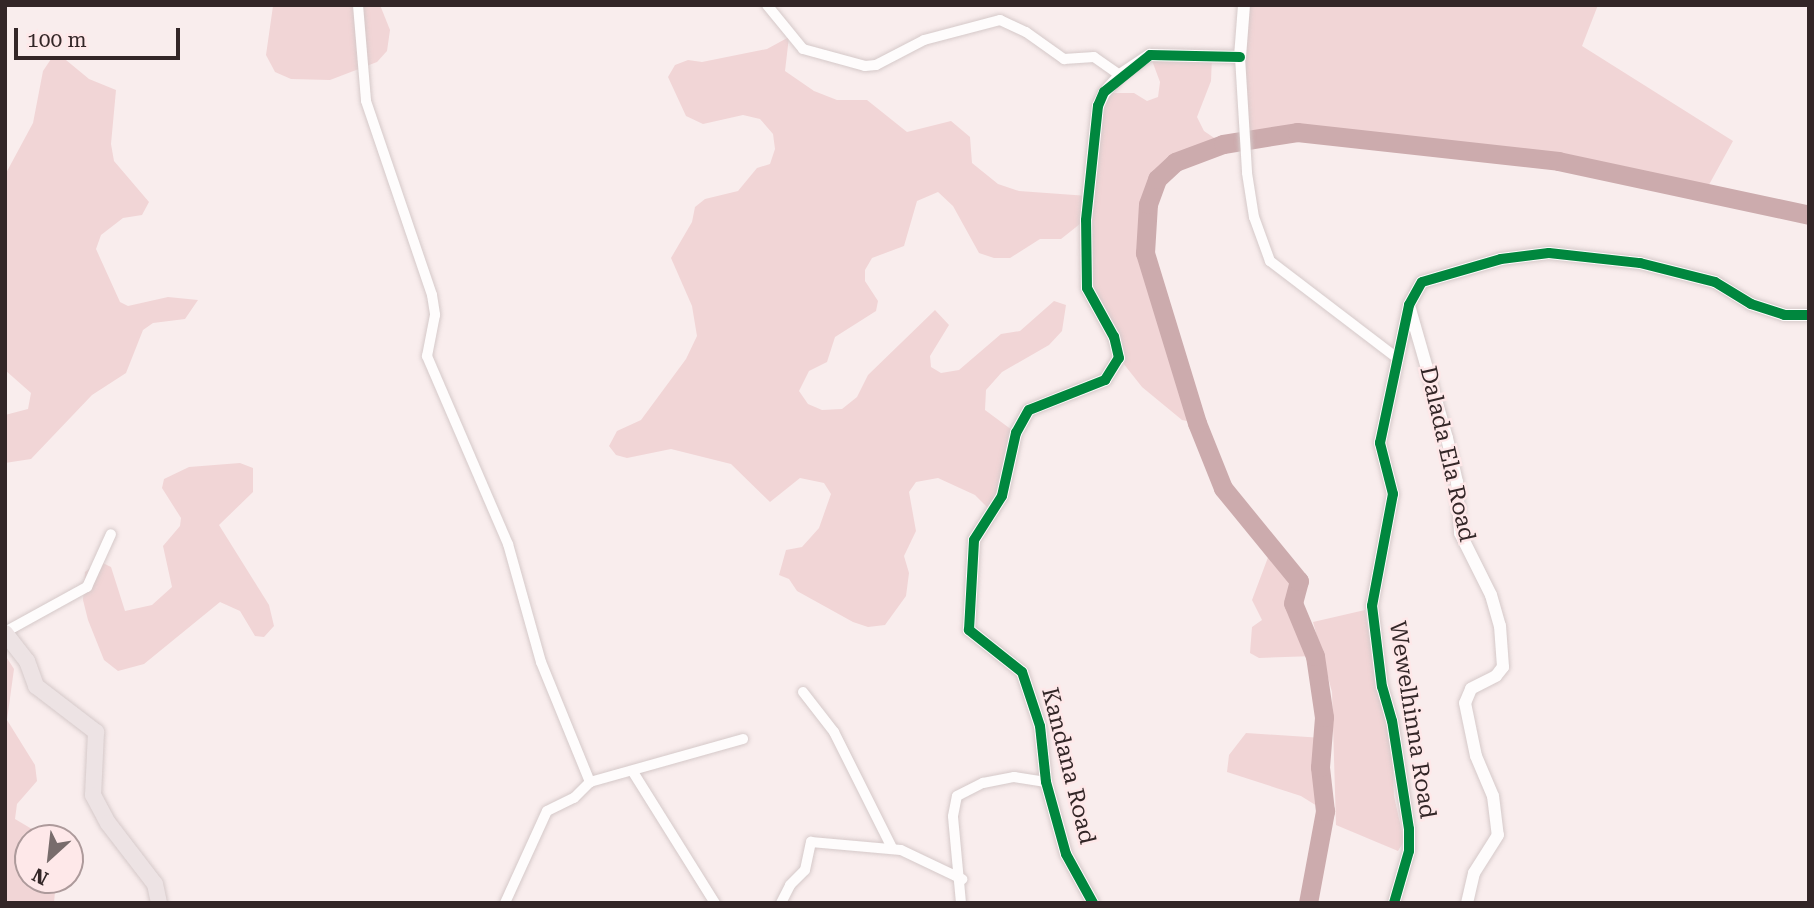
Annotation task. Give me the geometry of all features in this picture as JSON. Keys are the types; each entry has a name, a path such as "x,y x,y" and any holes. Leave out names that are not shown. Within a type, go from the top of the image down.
{"main road":[{"path":"5,633 13,649 27,661 36,686 96,732 93,794 108,823 155,884 159,903"}],"street":[{"path":"358,5 366,101 432,295 435,315 427,356 508,544 541,662 567,716 590,782"},
{"path":"767,5 803,49 865,66 924,40 1000,20 1026,32 1064,59 1094,57 1120,75"},
{"path":"1244,5 1240,57 1241,110 1247,173 1254,217 1270,261 1398,359"},
{"name":"Kandana Road","path":"1093,903 1066,854 1046,782 1040,726 1022,672 969,630 974,540 1002,496 1016,433 1029,410 1105,380 1119,358 1114,337 1087,288 1086,220 1098,106 1120,75 1150,55 1240,57"},
{"name":"Wewelhinna Road","path":"1394,903 1409,851 1409,829 1392,721 1382,687 1372,606 1392,503 1380,443 1409,305 1422,282 1501,259 1549,253 1640,263 1715,282 1762,308 1809,315"},
{"name":"Dalada Ela Road","path":"1409,305 1457,482 1460,533 1491,595 1500,626 1503,667 1496,676 1471,689 1465,703 1476,756 1493,796 1498,835 1474,873 1466,903"},
{"path":"5,633 87,587 111,534"},
{"path":"803,692 834,732 892,848"},
{"path":"505,903 547,811 575,798 590,782 634,772 743,739"},
{"path":"634,772 715,903"},
{"path":"961,903 962,879 953,816 957,796 983,783 1014,777 1046,782"},
{"path":"781,903 790,885 805,870 811,842 892,848 962,879"}],"shaded area":[{"path":"380,5 390,30 387,51 377,62 330,80 291,79 275,72 266,55 273,6"},
{"path":"1245,5 1598,5 1582,46 1733,141 1705,192 1558,161 1297,132 1243,141"},
{"path":"789,37 785,71 814,91 837,100 867,100 907,132 951,121 970,137 972,163 998,184 1019,191 1088,196 1104,93 1134,93 1147,101 1158,97 1160,82 1150,55 1212,56 1211,81 1197,117 1204,131 1223,144 1175,162 1157,179 1148,204 1145,253 1197,423 1182,420 1142,387 1119,358 1087,288 1085,220 1061,239 1040,239 1010,258 994,258 979,253 953,206 938,192 917,201 904,246 872,258 865,270 865,281 878,301 876,311 835,337 827,362 809,371 799,391 808,404 822,410 842,409 857,397 868,375 935,310 949,325 930,356 931,367 941,373 959,370 1001,334 1020,331 1054,301 1066,305 1062,331 1049,345 1002,372 986,390 985,410 1016,433 993,513 975,495 938,478 916,482 909,492 916,531 904,556 909,573 906,596 885,625 868,627 853,622 797,591 789,579 779,575 786,550 802,547 819,528 831,494 824,483 800,478 770,502 731,464 671,449 627,458 616,455 609,446 617,431 641,420 686,359 697,336 692,306 671,258 692,222 695,207 705,199 738,191 757,168 770,164 775,149 773,134 760,119 743,115 703,124 686,116 668,77 675,65 688,60 702,62 767,49"},
{"path":"53,56 66,60 89,79 116,90 111,144 114,161 149,202 142,215 123,218 101,235 96,249 120,302 128,306 168,297 198,300 185,319 153,323 143,330 126,373 92,395 31,459 5,463 5,415 28,409 31,393 5,370 5,175 33,123 43,71"},
{"path":"240,463 253,468 253,492 219,525 269,605 274,626 264,637 255,636 240,611 220,602 144,664 118,671 104,660 88,620 83,600 85,572 99,561 111,567 125,611 152,605 172,587 163,546 180,526 181,518 162,488 164,479 189,467"},
{"path":"1273,544 1299,581 1293,603 1315,656 1259,658 1250,653 1252,627 1262,620 1252,600"},
{"path":"1365,610 1376,683 1392,739 1394,796 1404,841 1398,851 1336,825 1332,692 1313,622"},
{"path":"5,655 14,669 7,720 35,765 37,781 17,804 15,819 23,824 14,824 14,894 55,894 54,903 5,903"},
{"path":"1246,733 1323,738 1320,767 1325,811 1301,796 1227,772 1229,755"}],"waterway":[{"path":"1308,903 1325,811 1320,767 1324,717 1315,656 1293,603 1299,581 1223,488 1197,423 1145,253 1148,204 1157,179 1175,162 1223,144 1297,132 1558,161 1809,215"}],"cycle path":[{"path":"1093,903 1066,854 1046,782 1040,726 1022,672 969,630 974,540 1002,496 1016,433 1029,410 1105,380 1119,358 1114,337 1087,288 1086,220 1098,106 1104,92 1150,55 1240,57"},
{"path":"1394,903 1409,851 1409,829 1392,721 1382,687 1372,606 1393,494 1380,443 1409,305 1422,282 1501,259 1549,253 1640,263 1715,282 1751,304 1784,315 1809,315"}]}
